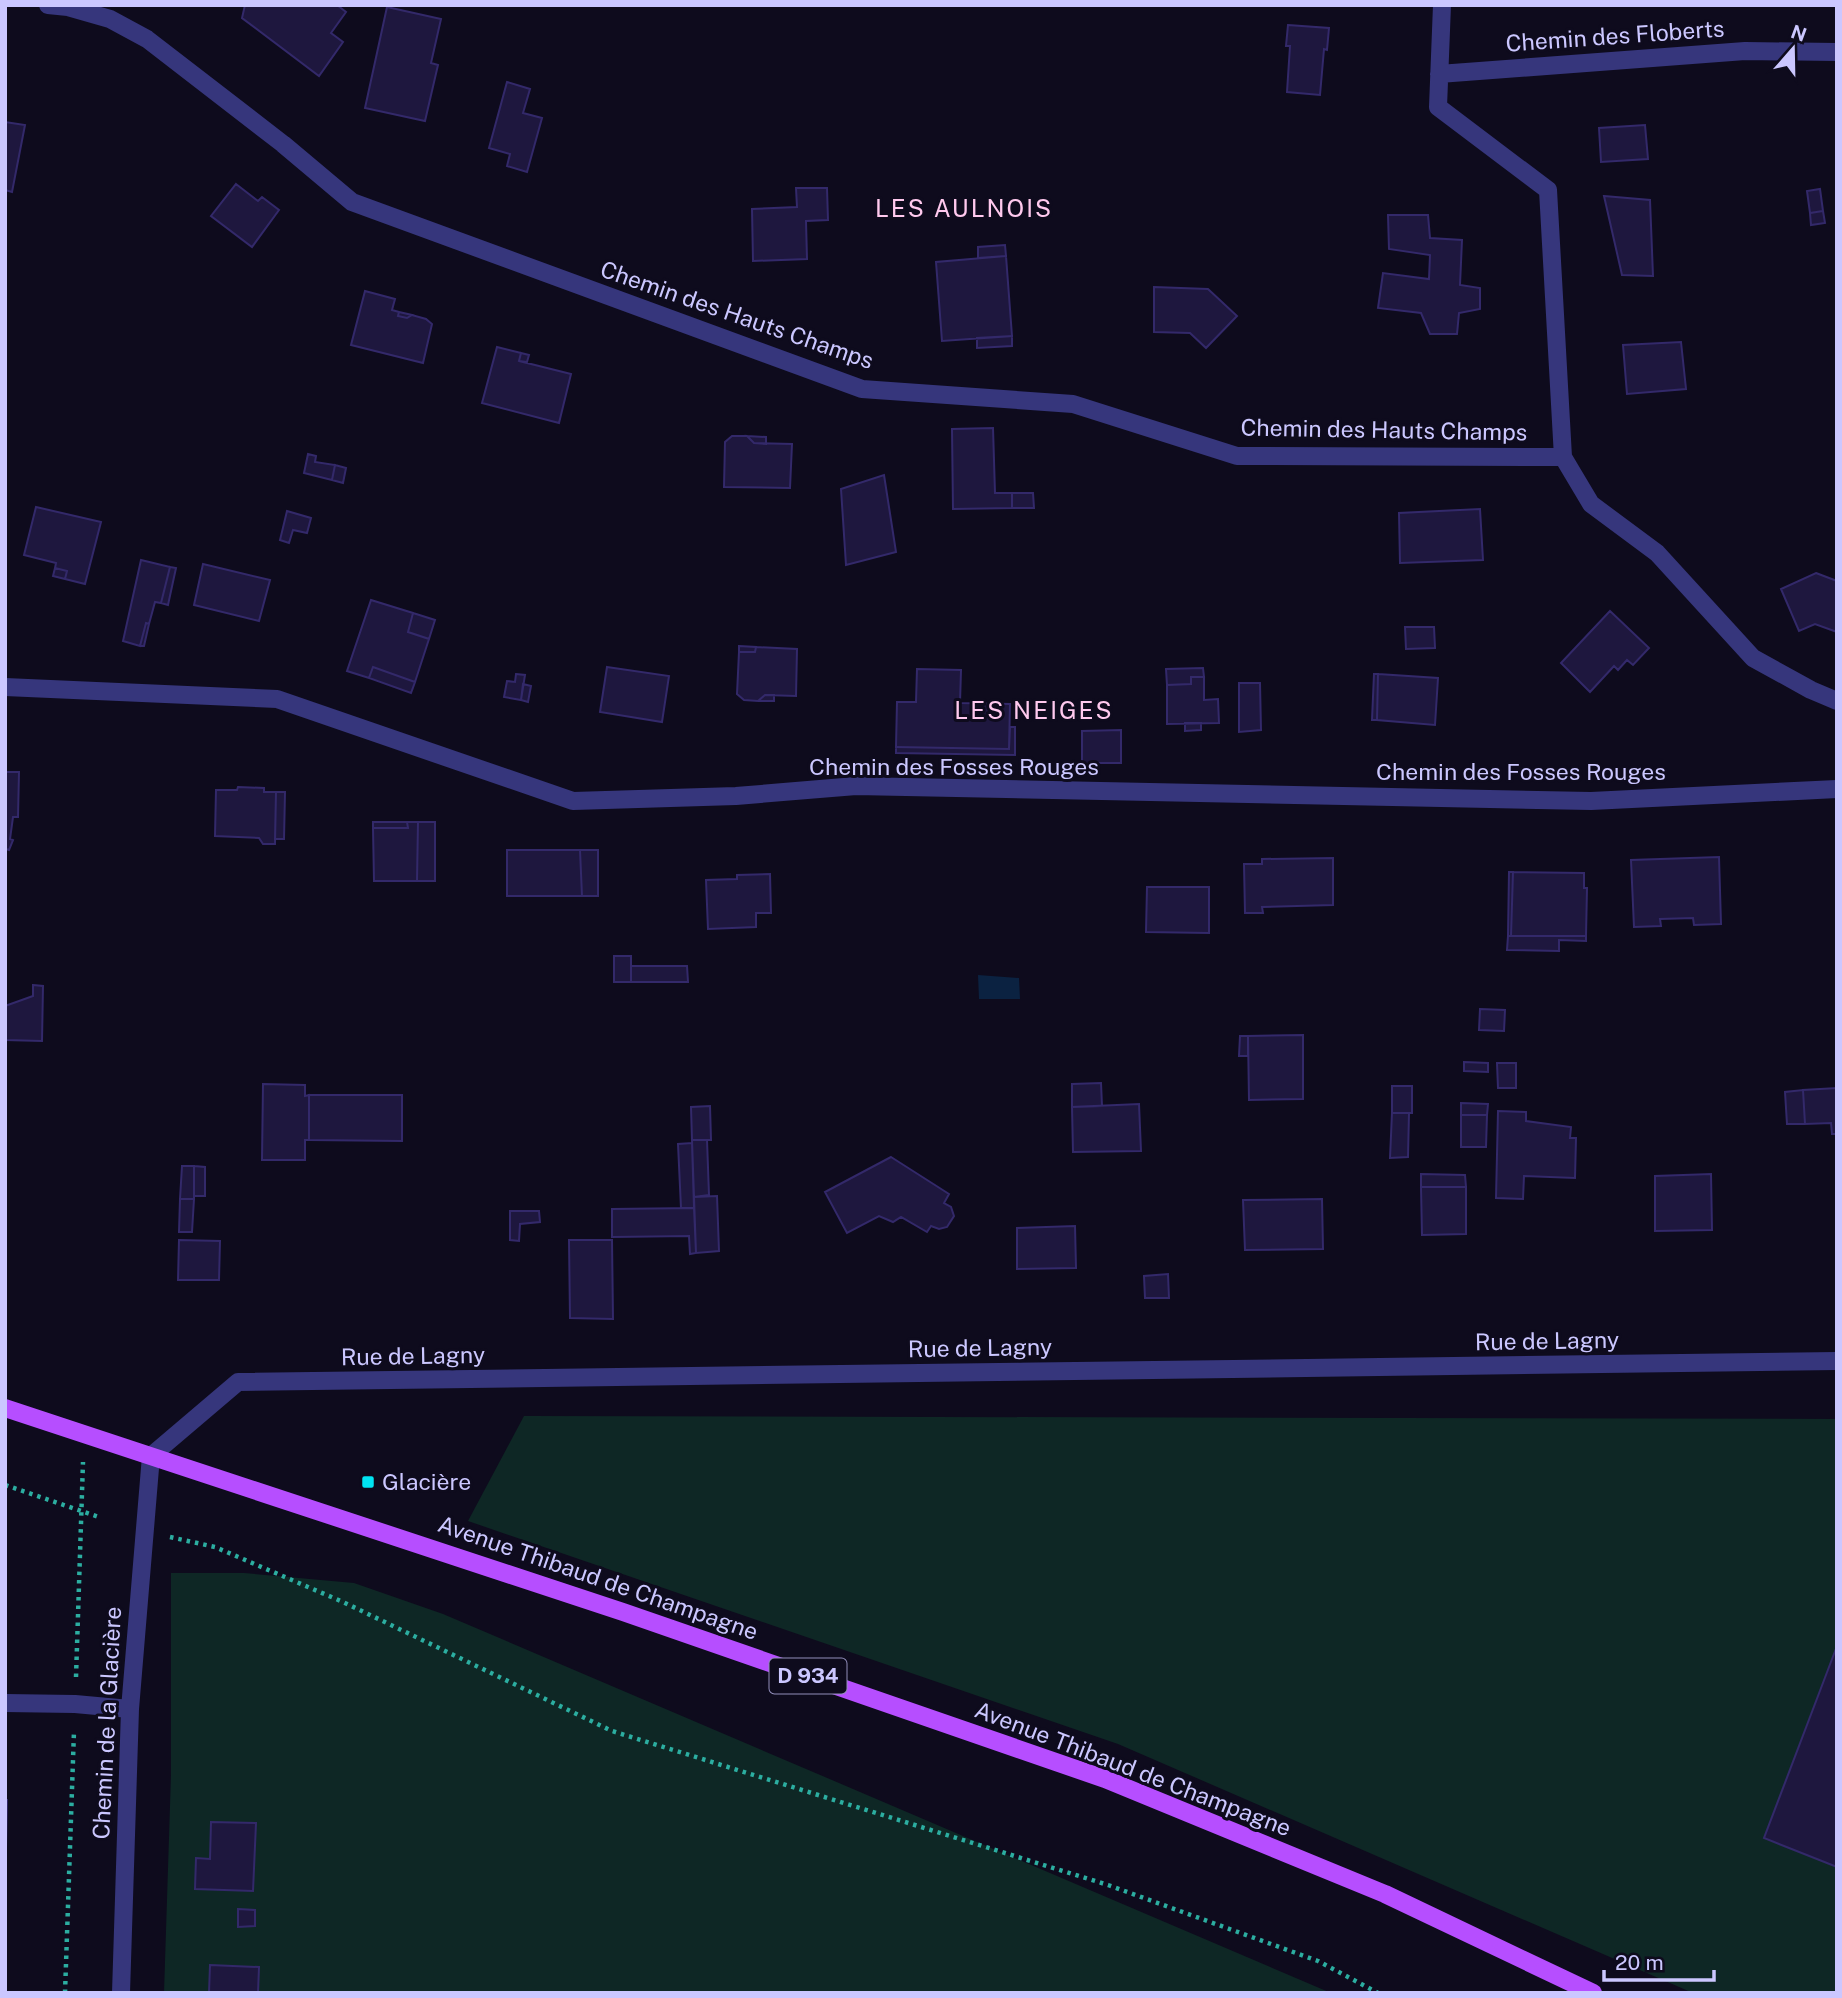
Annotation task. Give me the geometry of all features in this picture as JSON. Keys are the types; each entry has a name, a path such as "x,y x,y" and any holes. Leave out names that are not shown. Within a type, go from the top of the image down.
{"main road":[{"name":"Avenue Thibaud de Champagne","path":"5,1408 623,1612 1105,1779 1385,1894 1593,1993"}],"street":[{"name":"Chemin des Hauts Champs","path":"48,5 68,7 110,19 147,39 352,202 862,389 1073,404 1237,456 1563,457"},
{"path":"1442,5 1438,107 1549,190 1563,457 1591,504 1657,553 1753,658 1837,701"},
{"name":"Chemin des Floberts","path":"1439,74 1745,51 1837,52"},
{"name":"Chemin des Fosses Rouges","path":"5,687 277,699 573,801 736,796 856,786 1591,801 1837,789"},
{"name":"Rue de Lagny","path":"151,1456 238,1382 1837,1362"},
{"name":"Chemin de la Glacière","path":"121,1993 130,1709 151,1456"},
{"path":"5,1703 75,1704 130,1709"}],"path":[{"path":"5,1485 99,1517"},
{"path":"163,1535 215,1547 330,1596 612,1731 1108,1885 1318,1961 1378,1993"}],"green space":[{"path":"524,1416 1837,1419 1837,1993 1693,1993 1118,1744 468,1521"},
{"path":"171,1573 244,1573 354,1583 443,1614 1331,1993 258,1993 259,1967 211,1965 209,1993 164,1993 171,1775","holes":["255,1823 253,1891 196,1889 196,1858 210,1859","238,1910 255,1910 255,1926 239,1926"]}],"water":[{"path":"978,975 1019,978 1020,999 979,999"}],"building":[{"path":"245,5 337,5 346,12 331,33 343,42 319,76 242,18"},
{"path":"387,7 441,19 431,63 438,65 425,121 365,108"},
{"path":"1288,25 1329,28 1327,50 1324,49 1320,95 1287,92 1290,46 1286,46"},
{"path":"507,82 530,89 523,113 542,118 527,172 507,166 510,154 489,148"},
{"path":"5,122 25,125 12,192 5,190"},
{"path":"1645,125 1648,159 1601,162 1599,128"},
{"path":"236,184 258,201 262,197 279,210 252,247 211,216"},
{"path":"796,188 827,188 828,220 806,221 807,259 753,261 752,209 797,207"},
{"path":"1820,189 1823,211 1810,213 1807,191"},
{"path":"1604,196 1650,200 1653,276 1622,275"},
{"path":"1823,211 1825,223 1811,225 1810,213"},
{"path":"1388,215 1428,215 1430,238 1462,240 1460,285 1480,288 1480,309 1459,313 1457,334 1430,334 1421,313 1378,308 1383,273 1429,279 1430,255 1389,249"},
{"path":"1005,245 1006,256 978,258 978,247"},
{"path":"1006,256 1012,336 942,341 936,262"},
{"path":"1154,287 1208,289 1237,316 1206,348 1190,333 1154,332"},
{"path":"365,291 395,299 392,310 399,312 398,316 407,318 412,315 432,324 423,363 351,345"},
{"path":"399,312 412,315 407,318 398,316"},
{"path":"1012,336 1012,346 977,348 977,338"},
{"path":"1681,342 1686,389 1627,394 1623,345"},
{"path":"497,347 521,353 519,361 571,374 559,423 482,403"},
{"path":"521,353 529,355 527,362 519,361"},
{"path":"993,428 995,493 1012,493 1012,508 953,509 952,429"},
{"path":"732,436 747,436 754,443 792,444 790,488 724,487 725,442"},
{"path":"747,436 766,437 766,444 754,443"},
{"path":"308,454 316,456 315,462 335,465 332,480 304,473"},
{"path":"335,465 346,468 343,483 332,480"},
{"path":"884,475 896,552 846,565 841,489"},
{"path":"1012,493 1033,493 1034,508 1012,508"},
{"path":"36,507 101,522 85,584 65,579 67,571 55,568 56,563 24,555"},
{"path":"1480,509 1483,560 1400,563 1399,513"},
{"path":"287,511 311,518 307,533 293,530 289,543 280,540"},
{"path":"141,560 170,567 161,603 155,602 140,646 123,641"},
{"path":"203,564 270,580 259,621 194,605"},
{"path":"170,567 176,568 168,605 161,603"},
{"path":"55,568 67,571 65,579 53,576"},
{"path":"1816,573 1837,581 1837,632 1815,624 1799,631 1781,589"},
{"path":"371,600 413,613 408,632 429,639 415,682 373,667 369,678 347,671"},
{"path":"1610,611 1649,648 1633,665 1627,660 1618,670 1614,666 1590,692 1561,663"},
{"path":"413,613 435,620 429,639 408,632"},
{"path":"146,623 149,624 144,646 140,646"},
{"path":"1405,627 1434,627 1435,648 1406,649"},
{"path":"739,646 756,647 755,652 739,652"},
{"path":"756,647 797,649 796,696 765,695 758,701 744,700 737,694 739,652 755,652"},
{"path":"373,667 415,682 411,693 369,678"},
{"path":"607,667 669,676 662,722 600,712"},
{"path":"1203,668 1204,677 1191,677 1191,684 1167,685 1166,669"},
{"path":"917,669 961,670 960,703 1010,704 1009,749 896,747 897,702 916,702"},
{"path":"516,674 525,675 521,700 504,697 507,681 515,682"},
{"path":"1374,674 1378,674 1377,720 1372,720"},
{"path":"1378,674 1438,678 1435,725 1377,720"},
{"path":"1191,677 1204,677 1204,700 1218,699 1219,723 1167,724 1167,685 1191,684"},
{"path":"1239,683 1260,683 1261,730 1239,732"},
{"path":"523,684 531,686 528,702 521,700"},
{"path":"765,695 774,695 774,701 758,701"},
{"path":"1185,723 1201,723 1201,730 1185,731"},
{"path":"1010,727 1015,727 1015,755 896,753 896,747 1009,749"},
{"path":"1121,730 1121,763 1082,763 1082,731"},
{"path":"5,772 19,772 18,817 13,817 10,839 13,840 9,850 6,849 5,852"},
{"path":"238,787 264,788 264,792 276,792 275,844 263,844 259,838 215,836 216,790 237,790"},
{"path":"276,792 285,792 284,839 275,839"},
{"path":"373,822 407,822 408,828 373,828"},
{"path":"407,822 418,822 417,881 374,881 373,828 408,828"},
{"path":"418,822 435,822 435,881 417,881"},
{"path":"507,850 580,850 582,896 507,896"},
{"path":"580,850 598,850 598,896 582,896"},
{"path":"1719,857 1721,924 1694,925 1693,918 1660,919 1661,926 1634,927 1631,860"},
{"path":"1333,858 1333,905 1262,907 1263,913 1245,913 1244,864 1262,864 1262,859"},
{"path":"1509,872 1513,872 1511,936 1508,936"},
{"path":"1513,872 1584,873 1584,888 1587,888 1586,936 1511,936"},
{"path":"770,874 771,913 756,913 756,927 708,929 706,880"},
{"path":"1147,887 1209,887 1209,933 1146,932"},
{"path":"1508,936 1586,936 1586,941 1559,940 1559,951 1507,950"},
{"path":"614,956 631,956 631,982 614,982"},
{"path":"631,966 687,966 688,982 631,982"},
{"path":"33,985 43,986 42,1041 5,1040 5,1006 33,996"},
{"path":"1480,1009 1505,1010 1504,1031 1479,1030"},
{"path":"1303,1035 1303,1099 1249,1100 1248,1036"},
{"path":"1240,1036 1248,1036 1248,1056 1239,1056"},
{"path":"1464,1062 1488,1063 1488,1072 1464,1071"},
{"path":"1497,1063 1516,1063 1516,1088 1498,1088"},
{"path":"1101,1083 1102,1106 1072,1107 1072,1084"},
{"path":"263,1084 305,1085 305,1096 309,1095 309,1140 305,1140 305,1160 262,1160"},
{"path":"1392,1086 1412,1086 1412,1113 1392,1113"},
{"path":"1837,1088 1837,1134 1832,1134 1831,1123 1805,1124 1803,1090"},
{"path":"1803,1090 1805,1124 1787,1124 1785,1092"},
{"path":"309,1095 402,1095 402,1141 309,1140"},
{"path":"1461,1103 1488,1104 1487,1115 1461,1115"},
{"path":"1139,1104 1141,1151 1073,1152 1072,1107"},
{"path":"710,1106 711,1140 692,1140 691,1107"},
{"path":"1498,1111 1526,1112 1526,1121 1571,1127 1570,1138 1576,1138 1575,1178 1524,1176 1523,1199 1496,1198"},
{"path":"1392,1113 1409,1113 1408,1157 1390,1158"},
{"path":"1461,1115 1487,1115 1486,1147 1461,1147"},
{"path":"692,1140 707,1140 709,1195 694,1197"},
{"path":"692,1143 694,1208 681,1208 678,1144"},
{"path":"891,1157 949,1194 944,1203 951,1207 954,1216 947,1227 939,1229 931,1226 927,1232 901,1217 893,1222 879,1216 847,1233 825,1192"},
{"path":"182,1166 194,1166 194,1199 180,1199"},
{"path":"194,1166 205,1167 205,1196 194,1196"},
{"path":"1421,1174 1465,1175 1466,1187 1421,1187"},
{"path":"1711,1174 1712,1230 1655,1231 1655,1176"},
{"path":"1421,1187 1466,1187 1466,1234 1422,1235"},
{"path":"717,1196 719,1251 696,1253 694,1197"},
{"path":"180,1199 194,1199 192,1232 179,1232"},
{"path":"1322,1199 1323,1249 1245,1250 1243,1200"},
{"path":"694,1208 696,1253 690,1254 689,1236 612,1237 612,1209"},
{"path":"510,1211 539,1211 540,1222 520,1224 519,1241 510,1240"},
{"path":"1075,1226 1076,1268 1017,1269 1017,1228"},
{"path":"179,1240 220,1241 219,1280 178,1280"},
{"path":"569,1240 612,1240 613,1319 570,1318"},
{"path":"1168,1274 1169,1298 1145,1298 1144,1276"},
{"path":"1837,1646 1837,1867 1764,1838"},
{"path":"7,1800 6,1849 5,1849"},
{"path":"211,1822 256,1823 253,1891 195,1889 196,1858 210,1859"},
{"path":"238,1909 255,1910 255,1926 238,1927"},
{"path":"210,1965 259,1967 258,1993 209,1993"}],"place":[{"name":"Glacière","path":"368,1482"}],"district":[{"name":"LES AULNOIS","path":"964,209"},
{"name":"LES NEIGES","path":"1034,711"}]}
